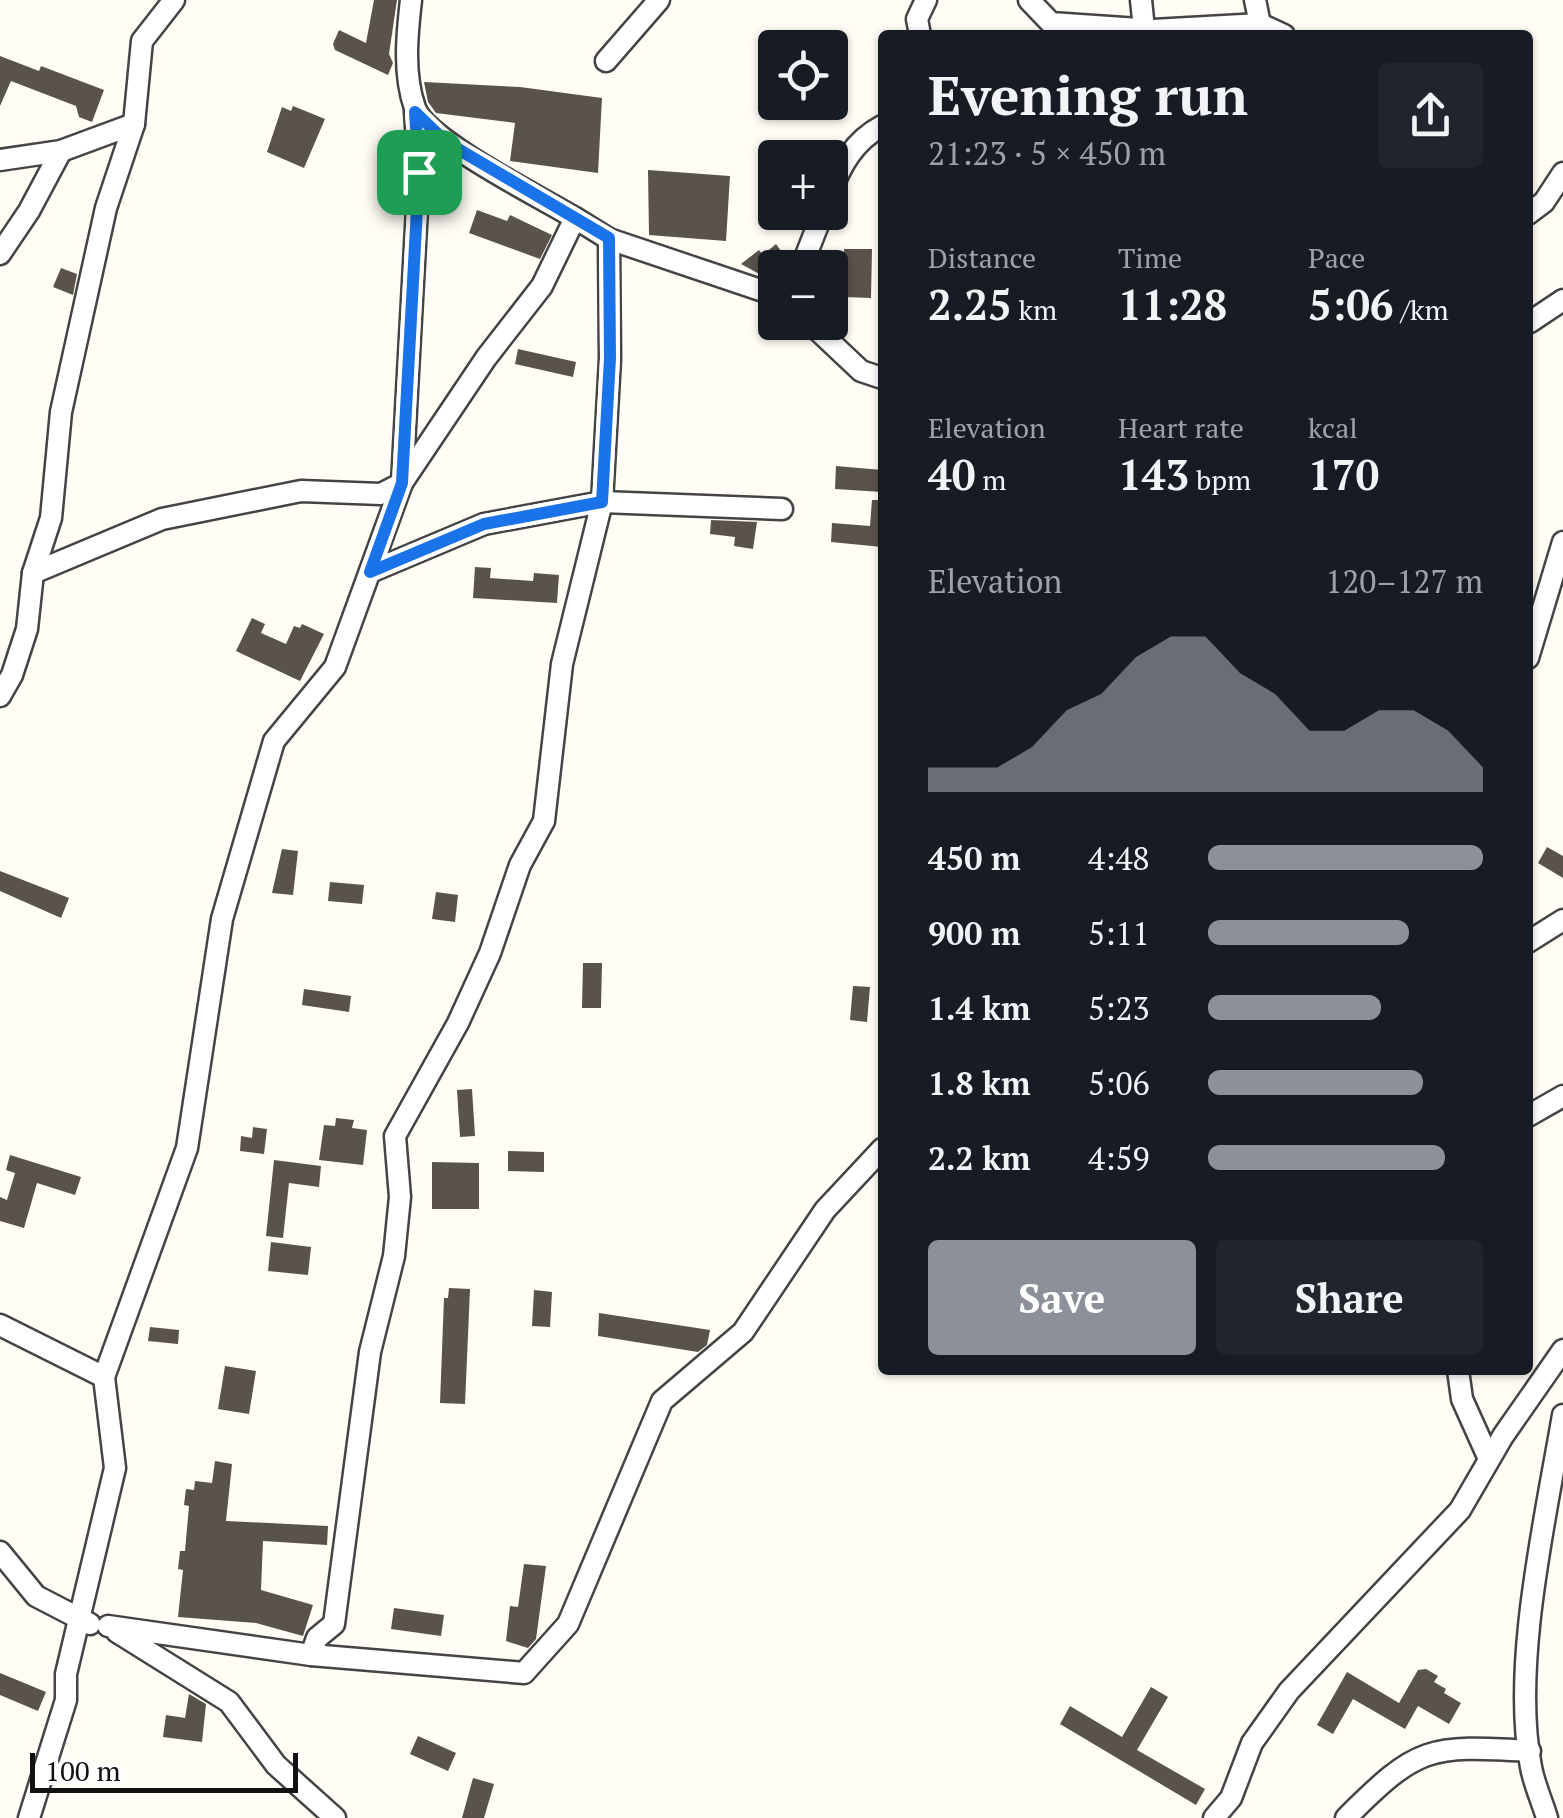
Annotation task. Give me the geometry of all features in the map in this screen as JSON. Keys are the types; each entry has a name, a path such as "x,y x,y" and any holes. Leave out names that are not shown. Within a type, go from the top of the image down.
{"street":[{"path":"0,696 12,675 27,628 33,574 50,518 62,412 106,208 134,124 142,40 174,0"},
{"path":"402,483 419,172 406,50 411,0"},
{"path":"606,61 659,0"},
{"path":"919,30 918,19 926,0"},
{"path":"1029,0 1051,22 1144,29 1260,24 1273,30"},
{"path":"1141,0 1144,29"},
{"path":"1255,0 1260,24"},
{"path":"415,112 446,142 609,238 758,289"},
{"path":"0,160 61,151 134,124"},
{"path":"848,154 878,128"},
{"path":"0,254 30,211 61,151"},
{"path":"1533,210 1544,202 1563,174"},
{"path":"29,1818 66,1700 66,1674 115,1468 104,1377 187,1148 222,919 274,741 335,667 402,483 486,358 542,286 575,218"},
{"path":"310,1655 317,1638 334,1624 370,1352 394,1256 400,1197 395,1136 458,1023 490,953 520,865 544,821 562,664 602,502 610,358 609,238"},
{"path":"1533,320 1563,300"},
{"path":"828,340 861,371 878,377"},
{"path":"33,574 162,518 301,491 381,494 402,483"},
{"path":"370,572 484,524 602,502 782,508"},
{"path":"1533,641 1563,542"},
{"path":"1533,939 1563,920"},
{"path":"1533,1113 1563,1096"},
{"path":"0,1552 36,1596 80,1622 310,1655 524,1673 568,1624 662,1401 742,1332 825,1210 878,1154"},
{"path":"0,1325 104,1377"},
{"path":"1214,1818 1231,1798 1252,1743 1290,1691 1460,1510 1489,1459 1563,1350"},
{"path":"1459,1375 1462,1399 1489,1459"},
{"path":"1547,1818 1530,1751 1531,1616 1563,1415"},
{"path":"108,1626 229,1702 276,1765 334,1818"},
{"path":"1346,1818 1395,1768 1446,1747 1530,1751"}],"building":[{"path":"374,0 397,0 389,54 393,63 388,75 335,50 333,44 339,30 366,43"},
{"path":"0,56 39,71 41,66 104,90 92,122 79,117 76,106 11,81 0,106"},
{"path":"424,82 520,87 602,98 598,173 510,161 515,123 436,113 428,102"},
{"path":"293,106 325,119 304,168 267,152 282,107 291,111"},
{"path":"648,170 730,176 726,241 649,235"},
{"path":"477,210 507,221 510,215 552,235 540,259 469,233"},
{"path":"872,249 871,298 848,297 848,250 844,250"},
{"path":"758,251 758,273 741,264"},
{"path":"61,268 77,274 73,295 53,287"},
{"path":"518,349 576,362 573,377 515,364"},
{"path":"836,466 878,470 878,492 835,489"},
{"path":"872,500 878,500 878,547 831,542 832,523 870,526"},
{"path":"711,520 757,522 753,549 734,546 735,537 710,534"},
{"path":"475,567 491,568 490,578 533,581 534,573 559,575 557,603 473,598"},
{"path":"252,618 265,624 261,633 286,644 294,626 300,628 302,624 324,634 300,681 236,651"},
{"path":"1547,847 1563,856 1563,878 1538,863"},
{"path":"282,849 298,851 293,895 272,893"},
{"path":"0,871 69,898 61,918 0,891"},
{"path":"330,882 364,885 362,904 328,901"},
{"path":"436,892 458,895 455,922 432,919"},
{"path":"583,963 602,963 601,1008 582,1008"},
{"path":"853,986 870,987 867,1022 850,1020"},
{"path":"304,989 351,996 349,1012 302,1005"},
{"path":"472,1089 475,1136 460,1137 457,1090"},
{"path":"336,1118 354,1120 352,1128 367,1130 363,1165 319,1160 324,1125 335,1126"},
{"path":"253,1127 267,1129 264,1154 240,1151 241,1136 252,1138"},
{"path":"508,1151 544,1152 544,1172 508,1171"},
{"path":"10,1155 81,1177 75,1195 37,1183 24,1228 0,1221 0,1197 7,1200 15,1173 6,1170"},
{"path":"274,1160 321,1166 319,1187 289,1183 283,1238 266,1236"},
{"path":"432,1162 479,1163 479,1209 432,1209"},
{"path":"271,1242 311,1247 308,1275 268,1271"},
{"path":"449,1288 470,1289 465,1404 440,1403 444,1298 448,1298"},
{"path":"534,1290 552,1292 550,1327 532,1326"},
{"path":"599,1313 710,1330 707,1345 698,1352 598,1336"},
{"path":"150,1327 179,1330 178,1344 148,1341"},
{"path":"225,1366 256,1371 249,1414 218,1409"},
{"path":"215,1461 232,1464 226,1521 328,1526 327,1545 263,1541 261,1590 313,1605 303,1636 256,1623 178,1617 183,1570 178,1569 180,1551 185,1551 189,1506 184,1505 186,1489 194,1490 195,1481 212,1483"},
{"path":"524,1564 546,1566 536,1639 528,1648 506,1641 510,1606 518,1607"},
{"path":"394,1608 444,1615 441,1636 391,1629"},
{"path":"1426,1669 1438,1676 1434,1682 1446,1689 1444,1693 1461,1703 1449,1724 1418,1706 1405,1729 1353,1699 1333,1734 1317,1725 1347,1672 1399,1703 1418,1670"},
{"path":"0,1673 46,1692 38,1711 0,1695"},
{"path":"1151,1687 1168,1697 1137,1750 1205,1789 1196,1805 1060,1724 1070,1706 1122,1737"},
{"path":"189,1694 206,1704 202,1742 163,1737 166,1715 185,1718"},
{"path":"418,1736 456,1753 448,1771 410,1754"},
{"path":"473,1778 494,1784 484,1818 462,1818"}],"route":[{"path":"415,112 446,142 609,238 610,358 602,502 484,524 370,572 402,483 419,172 415,112"}]}
